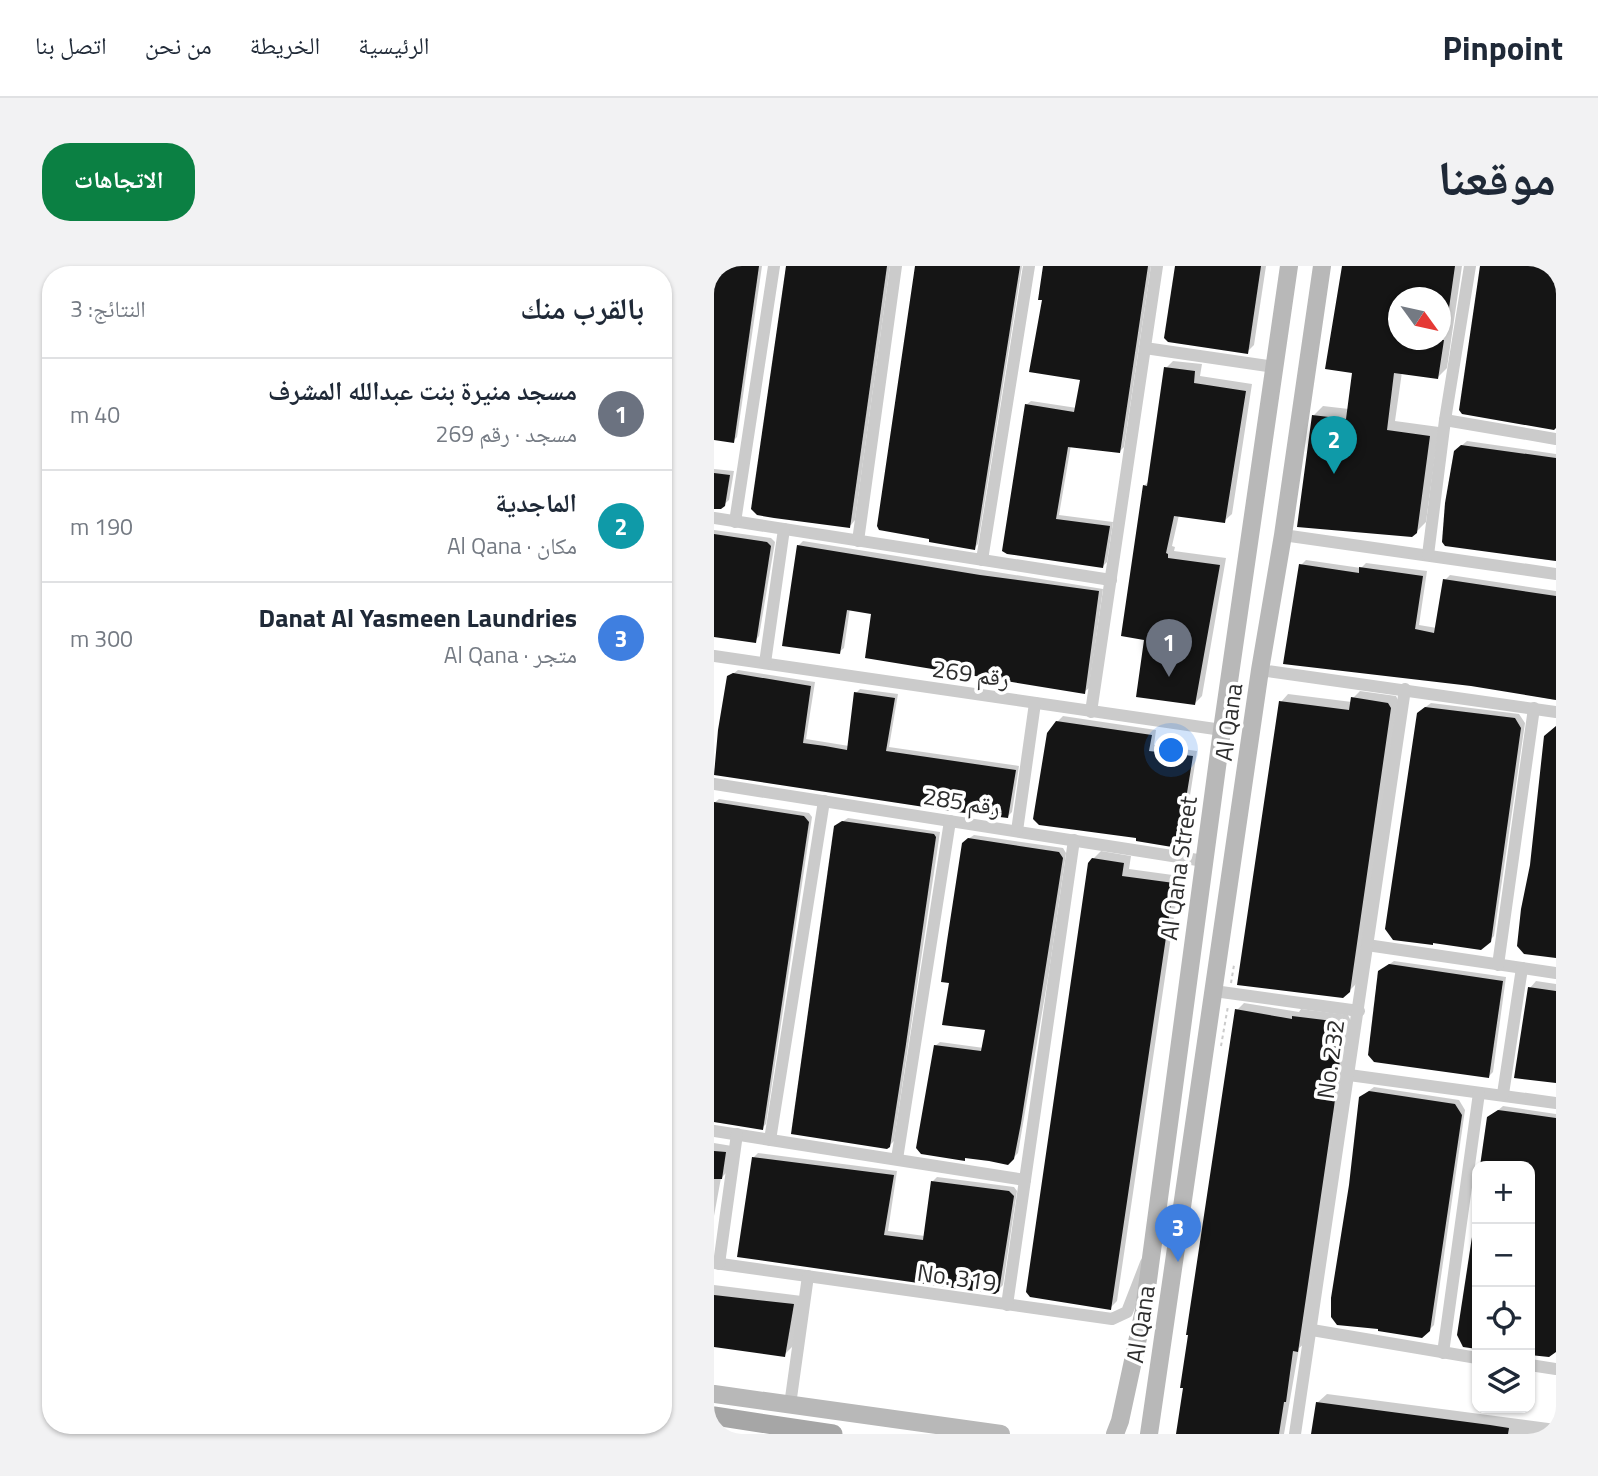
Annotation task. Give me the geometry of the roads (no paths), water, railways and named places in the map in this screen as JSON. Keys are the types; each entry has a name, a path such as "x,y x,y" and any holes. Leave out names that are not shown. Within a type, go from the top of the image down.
{"main road":[{"path":"714,1416 833,1434"}],"street":[{"path":"735,522 774,266"},
{"path":"858,541 896,266"},
{"path":"982,560 1029,266"},
{"path":"1091,712 1157,266"},
{"name":"Al Qana Street","path":"1115,1434 1144,1310 1222,730 1289,266"},
{"name":"Al Qana","path":"1149,1434 1175,1264 1226,992 1260,670 1283,535 1322,266"},
{"path":"1428,555 1445,420 1470,266"},
{"path":"1145,348 1275,367"},
{"path":"1445,420 1556,439"},
{"path":"714,518 1111,580"},
{"path":"765,663 784,529"},
{"path":"1283,535 1556,574"},
{"name":"رقم 269","path":"714,658 765,663 1222,730"},
{"path":"1260,670 1556,712"},
{"name":"No. 232","path":"1295,1434 1405,689"},
{"path":"1017,831 1035,703"},
{"path":"1498,965 1534,708"},
{"name":"رقم 285","path":"714,784 1204,861"},
{"path":"770,1140 824,801"},
{"path":"897,1159 950,821"},
{"path":"1007,1305 1074,840"},
{"path":"1367,945 1556,972"},
{"path":"1503,1094 1522,968"},
{"path":"1226,992 1359,1011"},
{"path":"1349,1075 1556,1102"},
{"path":"1443,1353 1479,1093"},
{"path":"714,1131 1025,1180"},
{"path":"716,1264 737,1135"},
{"name":"No. 319","path":"716,1264 1112,1319 1127,1312 1151,1250"},
{"path":"1144,1310 1140,1335 1149,1343 1157,1340 1163,1331 1175,1264"},
{"path":"790,1405 808,1276"},
{"path":"1312,1331 1472,1357"},
{"path":"1535,1366 1556,1369"},
{"path":"714,1394 1000,1434"}],"place":[{"name":"الماجدية","path":"1334,474"},
{"name":"مسجد منيرة بنت عبدالله المشرف","path":"1169,677"},
{"name":"Danat Al Yasmeen Laundries","path":"1178,1262"}]}
